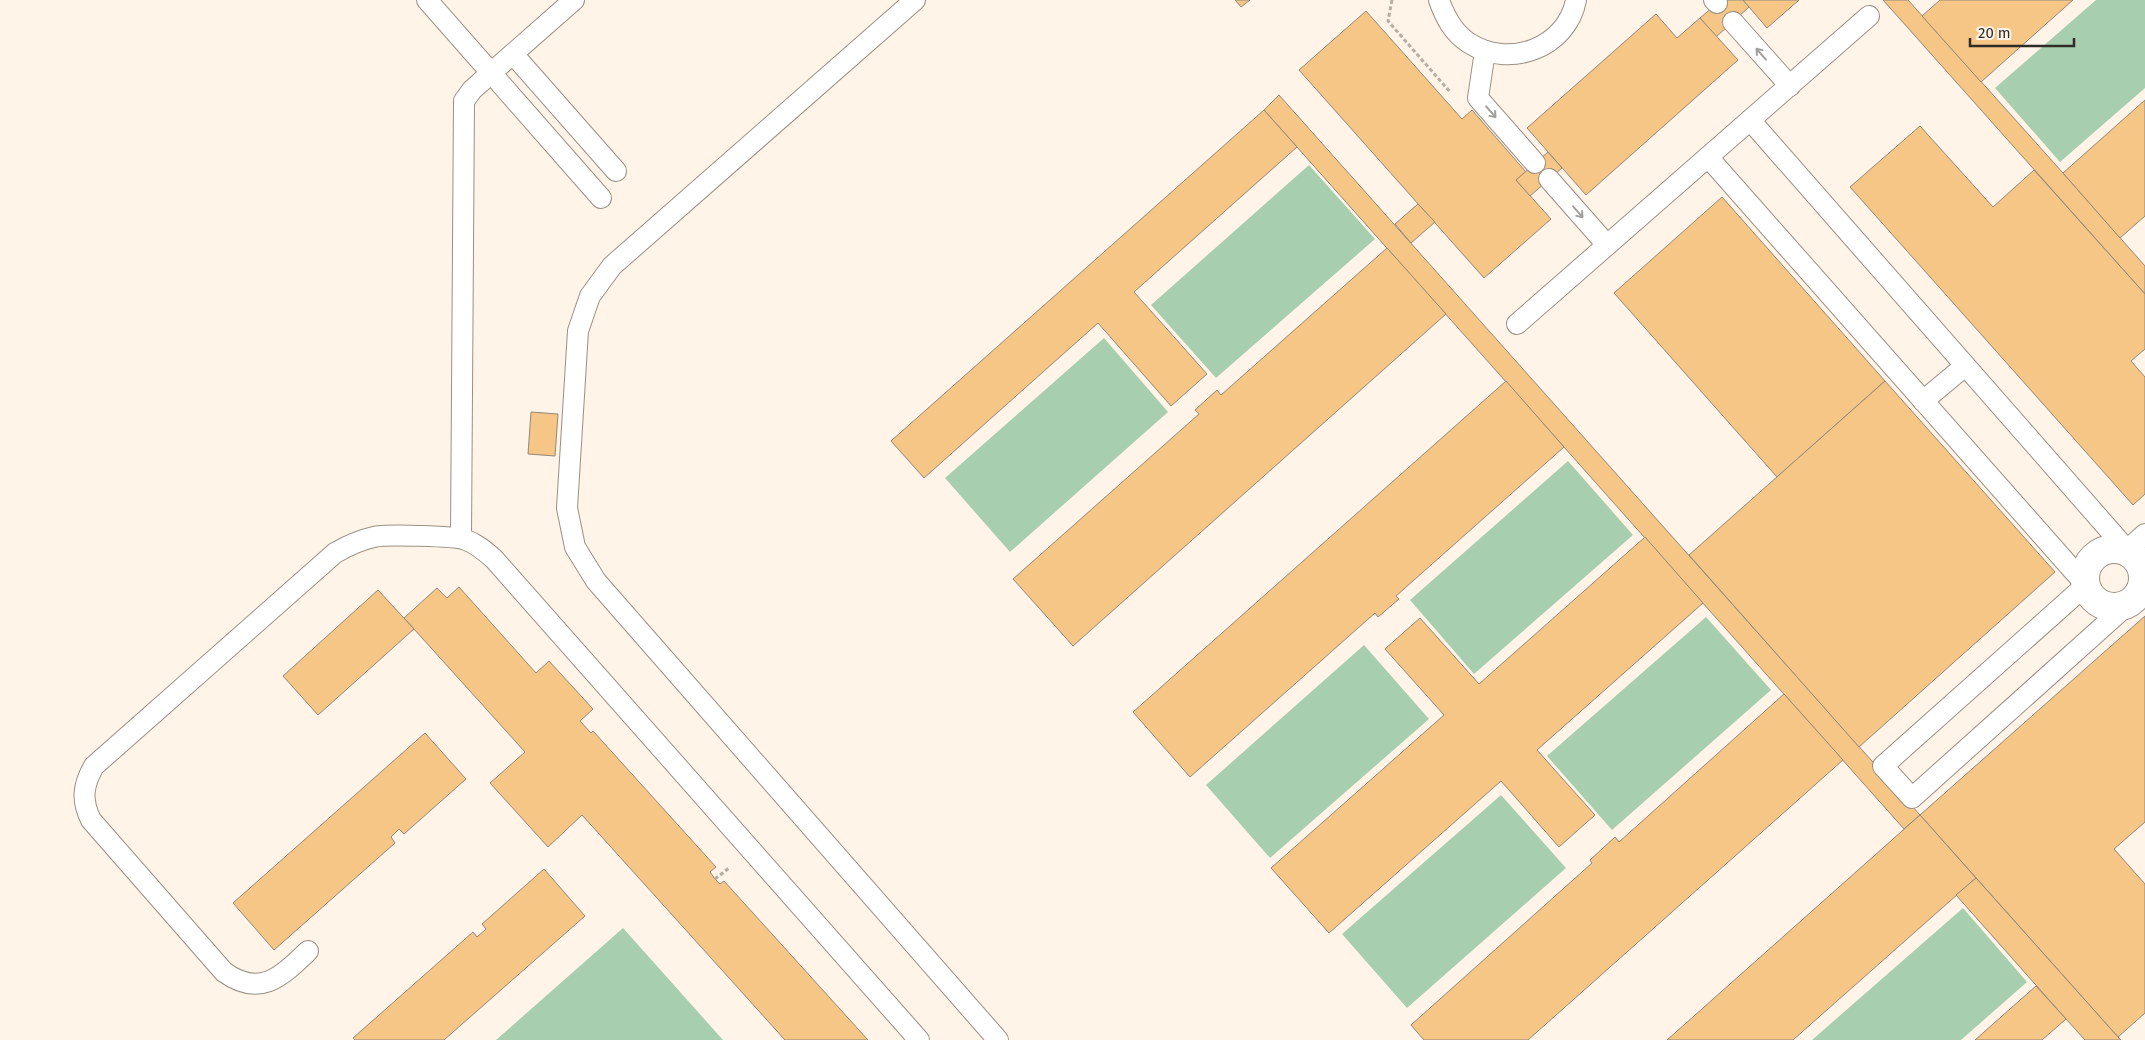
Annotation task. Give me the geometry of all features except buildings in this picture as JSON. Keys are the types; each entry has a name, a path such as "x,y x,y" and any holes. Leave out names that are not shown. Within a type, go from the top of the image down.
{"street":[{"path":"2136,542 2136,559 2142,569 2143,580 2139,594 2123,605 2112,606 2101,603 2092,596 2086,585 2085,575 2088,564 2105,550 2136,542"}],"lane":[{"path":"461,538 464,101 472,90 574,0"},
{"path":"915,0 612,266 590,296 578,331 567,508 575,547 596,581 998,1040"},
{"path":"1439,0 1444,16 1455,31 1469,43 1485,51 1503,55 1522,54 1539,48 1554,37 1567,23 1576,0"},
{"path":"429,1 601,198"},
{"path":"1516,324 1869,16"},
{"path":"1733,22 1790,86"},
{"path":"1485,51 1478,98 1535,164"},
{"path":"513,54 616,171"},
{"path":"1750,120 1965,366 2136,542"},
{"path":"1708,158 2086,585 1884,766 1912,798 2139,594"},
{"path":"1549,179 1608,245"},
{"path":"1923,401 1965,366"},
{"path":"308,951 272,981 246,984 224,972 91,820 85,807 84,793 87,779 94,766 335,553 354,543 375,536 446,536 461,538 480,547 494,559 919,1040"}],"path":[{"path":"1392,0 1388,21 1456,99"}],"green space":[{"path":"2096,0 2145,0 2145,88 2060,162 1995,88"},
{"path":"1309,165 1375,239 1216,378 1151,305"},
{"path":"1104,338 1168,412 1010,552 945,478"},
{"path":"1568,461 1633,535 1474,674 1410,600"},
{"path":"1706,617 1771,690 1612,830 1547,756"},
{"path":"1364,645 1429,719 1270,858 1206,785"},
{"path":"1501,795 1566,868 1407,1008 1342,934"},
{"path":"1963,908 2027,982 1961,1040 1812,1040"},
{"path":"623,928 723,1040 496,1040"}]}
